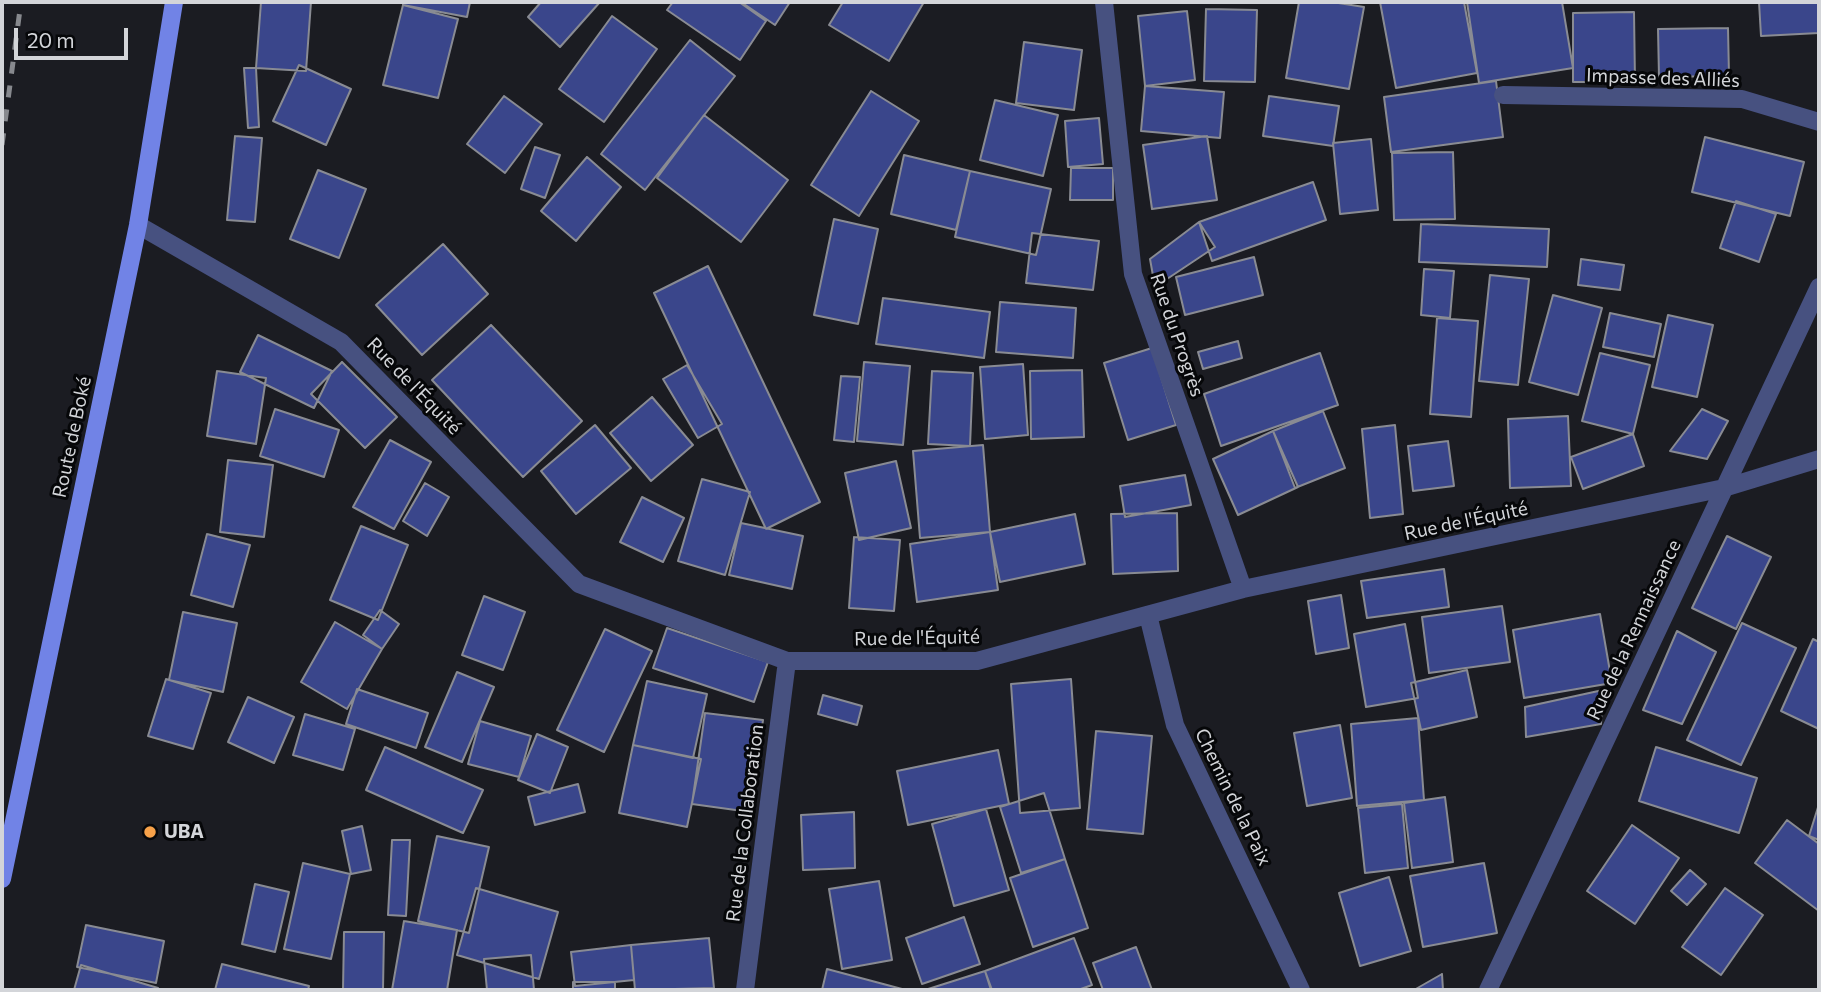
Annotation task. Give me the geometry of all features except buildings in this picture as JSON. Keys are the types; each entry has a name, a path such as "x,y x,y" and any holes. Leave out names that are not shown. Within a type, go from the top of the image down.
{"main road":[{"name":"Route de Boké","path":"2,879 138,225 174,2"}],"street":[{"name":"Rue du Progrès","path":"1104,2 1133,274 1243,589"},
{"name":"Impasse des Alliés","path":"1503,95 1742,99 1819,122"},
{"name":"Rue de l'Équité","path":"138,225 341,342 579,584 787,662 977,661 1243,589 1724,488 1819,459"},
{"name":"Rue de la Rennaissance","path":"1488,990 1819,287"},
{"name":"Chemin de la Paix","path":"1148,615 1175,725 1301,990"},
{"name":"Rue de la Collaboration","path":"745,990 787,662"}],"railway":[{"path":"2,145 21,2"}],"place":[{"name":"UBA","path":"150,832"}]}
